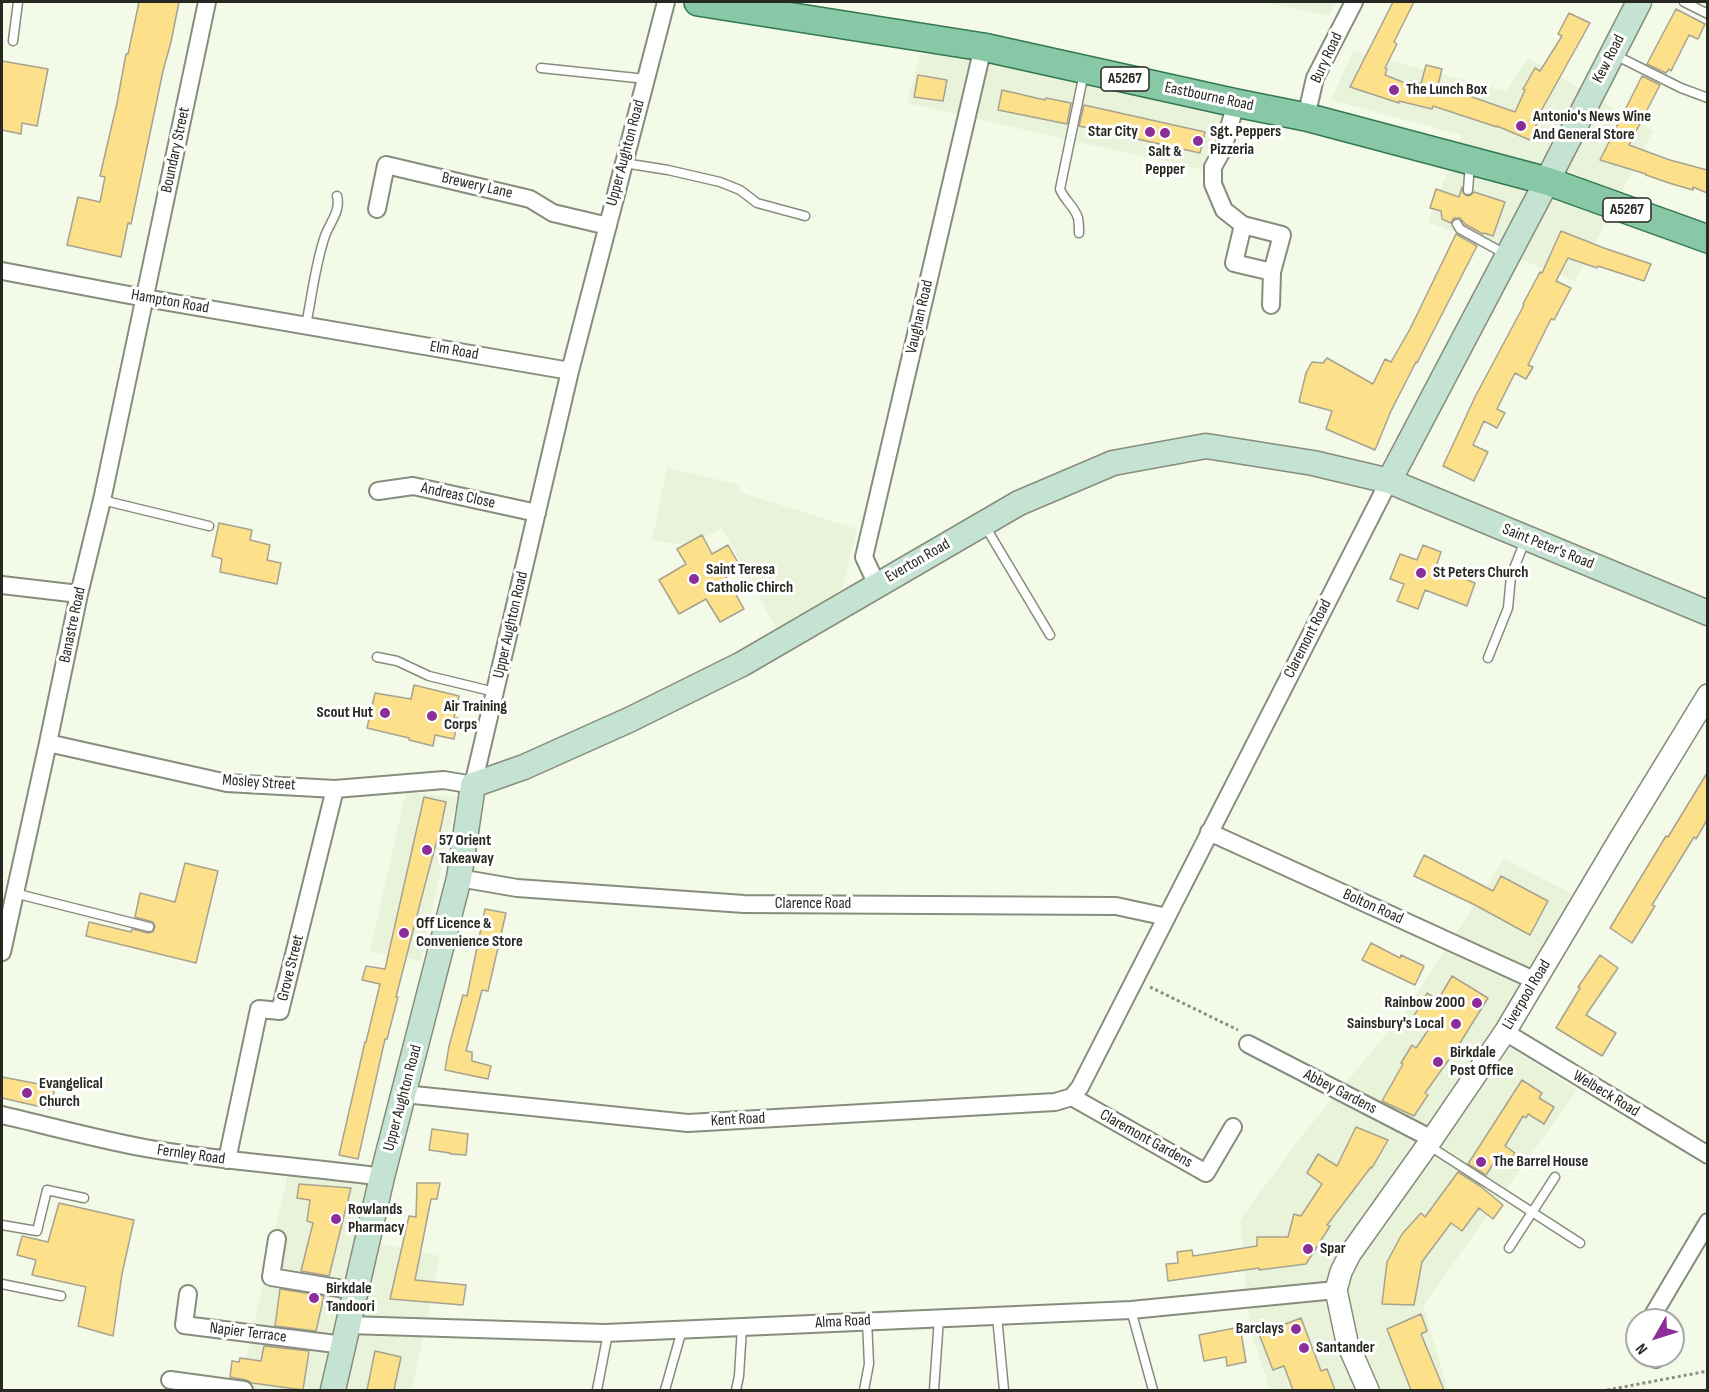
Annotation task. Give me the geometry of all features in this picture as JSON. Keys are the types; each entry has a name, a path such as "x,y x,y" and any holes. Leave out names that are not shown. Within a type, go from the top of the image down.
{"main road":[{"name":"Eastbourne Road","path":"698,2 983,47 1236,104 1306,117 1547,181 1707,239"},
{"name":"Kew Road","path":"1547,181 1639,2"},
{"name":"Claremont Road","path":"1389,481 1547,181"},
{"name":"Everton Road","path":"473,785 524,766 629,720 742,664 1019,503 1113,463 1206,446 1313,463 1389,481"},
{"name":"Saint Peter's Road","path":"1389,481 1707,613"},
{"name":"Upper Aughton Road","path":"333,1390 382,1177 459,878 473,785"}],"street":[{"name":"Boundary Street","path":"145,298 207,2"},
{"name":"Upper Aughton Road","path":"473,785 570,371 666,2"},
{"name":"Bury Road","path":"1306,117 1316,78 1354,2"},
{"name":"Vaughan Road","path":"877,585 864,557 983,47"},
{"path":"1236,104 1223,149 1213,167 1213,184 1224,210 1243,225 1282,235 1272,272 1271,305"},
{"name":"Brewery Lane","path":"377,208 386,165 530,199 553,213 608,226"},
{"path":"1243,225 1233,263 1272,272"},
{"name":"Hampton Road","path":"2,271 338,331"},
{"name":"Banastre Road","path":"2,951 5,915 14,893 145,298"},
{"name":"Elm Road","path":"338,331 570,371"},
{"name":"Claremont Road","path":"1072,1097 1080,1088 1389,481"},
{"name":"Andreas Close","path":"378,491 413,486 537,513"},
{"path":"2,585 79,594"},
{"name":"Liverpool Road","path":"1336,1290 1341,1272 1350,1254 1505,1032 1707,695"},
{"name":"Mosley Street","path":"48,742 227,783 335,789 444,780 473,785"},
{"name":"Grove Street","path":"227,1160 259,1009 280,1011 335,789"},
{"name":"Bolton Road","path":"1209,832 1536,981"},
{"name":"Clarence Road","path":"459,878 517,888 744,904 1116,906 1167,917"},
{"name":"Welbeck Road","path":"1505,1032 1707,1155"},
{"name":"Abbey Gardens","path":"1248,1044 1430,1142"},
{"name":"Kent Road","path":"405,1094 688,1123 1055,1102 1072,1097"},
{"name":"Claremont Gardens","path":"1072,1097 1206,1173 1233,1127"},
{"name":"Fernley Road","path":"2,1116 144,1148 227,1160 327,1169 382,1177"},
{"path":"1657,1308 1707,1222"},
{"path":"277,1239 271,1277 356,1291"},
{"path":"1336,1290 1347,1341 1368,1390"},
{"name":"Alma Road","path":"346,1335 608,1333 1131,1310 1336,1290"},
{"name":"Napier Terrace","path":"188,1294 184,1325 346,1335"},
{"path":"170,1380 244,1390"}],"lane":[{"path":"13,41 18,2"},
{"path":"1684,2 1707,14"},
{"path":"1612,54 1681,88 1707,98"},
{"path":"541,68 646,79"},
{"path":"1079,233 1078,219 1074,210 1063,198 1060,189 1085,70"},
{"path":"1468,190 1470,161"},
{"path":"624,163 720,182 740,190 757,203 805,216"},
{"path":"306,325 323,244 339,205 337,196"},
{"path":"1457,224 1460,229 1508,255"},
{"path":"102,500 209,525"},
{"path":"983,523 1050,635"},
{"path":"1488,658 1508,608 1511,576 1526,538"},
{"path":"377,657 397,662 429,676 495,692"},
{"path":"14,893 149,927"},
{"path":"1430,1142 1532,1213 1580,1243"},
{"path":"1509,1248 1555,1177"},
{"path":"2,1225 37,1231 47,1190 84,1198"},
{"path":"2,1284 61,1296"},
{"path":"1131,1310 1152,1390"},
{"path":"997,1316 1004,1390"},
{"path":"934,1390 939,1318"},
{"path":"864,1390 869,1364 867,1321"},
{"path":"736,1390 742,1327"},
{"path":"665,1390 682,1330"},
{"path":"597,1390 608,1333"}],"path":[{"path":"1135,980 1242,1033 1248,1044"},
{"path":"1607,1390 1707,1371"}],"shaded area":[{"path":"1262,2 1337,2 1329,16"},
{"path":"1353,51 1506,91 1528,58 1653,131 1575,281 1428,222 1462,135 1331,100"},
{"path":"972,53 1224,109 1203,170 907,103 920,55"},
{"path":"667,468 740,485 739,492 857,529 840,590 834,596 776,628 722,528 691,545 652,541"},
{"path":"406,792 457,797 421,961 370,951"},
{"path":"1504,859 1578,897 1490,1035 1577,1090 1423,1306 1448,1390 1270,1390 1250,1327 1240,1220 1304,1133 1407,1009"},
{"path":"288,1174 366,1183 357,1239 440,1256 412,1390 239,1390"}],"building":[{"path":"139,2 179,2 131,224 128,223 121,257 67,245 78,197 100,202 105,177 100,176"},
{"path":"1393,2 1414,2 1394,42 1397,44 1385,68 1387,69 1385,75 1410,85 1411,81 1421,84 1426,65 1442,69 1438,85 1515,112 1525,90 1523,89 1535,68 1540,71 1562,36 1558,34 1569,13 1590,23 1541,111 1530,140 1497,126 1433,106 1432,109 1399,101 1399,103 1350,87"},
{"path":"1676,9 1705,24 1698,39 1689,35 1671,71 1669,69 1666,73 1647,64"},
{"path":"2,61 48,69 37,126 22,123 21,134 2,130"},
{"path":"918,75 947,80 943,101 914,97"},
{"path":"1642,76 1660,85 1629,145 1707,170 1707,193 1600,160"},
{"path":"1002,90 1045,100 1046,98 1071,103 1067,124 998,110"},
{"path":"1084,105 1205,132 1200,153 1079,126"},
{"path":"1462,187 1463,193 1467,196 1474,192 1505,202 1493,236 1483,234 1465,224 1460,218 1454,218 1451,223 1442,219 1441,211 1430,208 1436,189 1459,197"},
{"path":"1561,231 1651,264 1644,281 1568,258 1556,281 1571,288 1554,320 1551,319 1528,365 1533,367 1526,379 1515,373 1497,409 1505,413 1497,428 1484,421 1473,445 1488,452 1474,481 1443,466 1475,397 1540,272 1542,273"},
{"path":"1456,234 1477,246 1391,411 1375,450 1326,429 1332,411 1299,402 1306,373 1312,362 1323,363 1327,358 1373,384 1385,359 1391,362 1410,329"},
{"path":"219,523 252,530 250,540 270,545 267,560 281,563 277,584 220,572 222,559 212,556"},
{"name":"Saint Teresa Catholic Chirch","path":"702,535 712,554 728,545 740,566 726,577 744,609 720,622 706,599 679,614 659,580 686,564 677,549"},
{"name":"St Peters Church","path":"1423,545 1441,552 1436,567 1475,583 1467,606 1425,590 1418,609 1397,601 1404,584 1390,579 1400,554 1417,560"},
{"path":"414,685 459,696 454,718 458,718 454,739 435,735 433,746 367,728 375,693 411,699"},
{"path":"1707,773 1707,820 1652,905 1655,906 1632,943 1610,928"},
{"path":"424,797 446,802 396,997 398,997 387,1039 385,1039 358,1159 339,1155 380,984 362,980 366,966 385,969"},
{"path":"1424,855 1493,891 1501,876 1548,901 1530,935 1475,905 1414,876"},
{"path":"185,863 218,871 196,963 86,936 89,922 131,932 132,929 153,932 155,926 153,922 135,917 140,893 175,902"},
{"path":"485,909 506,913 488,991 482,990 466,1051 472,1052 472,1061 491,1066 488,1079 445,1070 463,995 467,996"},
{"path":"1371,943 1400,958 1401,955 1424,966 1415,985 1362,960"},
{"path":"1600,955 1618,968 1586,1015 1616,1033 1602,1056 1556,1028 1580,988 1578,987"},
{"path":"1452,976 1488,998 1425,1093 1428,1095 1414,1116 1382,1101 1412,1045 1416,1048 1431,1026 1414,1016 1427,993 1438,1000"},
{"name":"Evangelical Church","path":"2,1077 55,1087 50,1109 2,1098"},
{"path":"1522,1080 1542,1093 1539,1098 1554,1107 1544,1124 1528,1114 1526,1118 1523,1116 1505,1146 1515,1153 1505,1168 1495,1161 1486,1175 1468,1164"},
{"path":"1356,1127 1388,1140 1372,1168 1327,1225 1330,1226 1306,1264 1168,1281 1166,1264 1178,1263 1177,1252 1192,1250 1193,1256 1257,1246 1257,1237 1288,1237 1294,1214 1301,1216 1322,1184 1307,1173 1318,1154 1337,1166"},
{"path":"432,1129 468,1134 466,1155 429,1150"},
{"path":"1458,1172 1503,1205 1493,1219 1479,1208 1462,1231 1451,1223 1422,1262 1414,1305 1382,1304 1387,1262 1402,1234 1421,1213 1425,1217"},
{"path":"417,1183 440,1183 437,1199 431,1199 415,1280 466,1285 463,1305 390,1299 409,1216 416,1217"},
{"path":"299,1184 351,1188 329,1276 301,1271 313,1223 307,1221 310,1200 297,1198"},
{"path":"59,1203 134,1220 122,1274 113,1336 78,1326 86,1287 32,1275 36,1260 17,1255 22,1236 48,1242"},
{"path":"280,1289 324,1296 316,1331 275,1326"},
{"path":"1421,1314 1427,1331 1421,1334 1444,1390 1411,1390 1387,1329"},
{"path":"1301,1318 1321,1371 1327,1369 1335,1390 1293,1390 1284,1366 1273,1370 1259,1334"},
{"path":"1240,1327 1246,1362 1227,1366 1226,1357 1204,1361 1199,1335"},
{"path":"264,1346 309,1351 303,1390 252,1383 230,1377 232,1361 239,1362 240,1358 261,1361"},
{"path":"375,1351 401,1357 394,1390 367,1390"}],"place":[{"name":"The Lunch Box","path":"1394,90"},
{"name":"Antonio's News Wine And General Store","path":"1521,126"},
{"name":"Star City","path":"1150,132"},
{"name":"Salt & Pepper","path":"1165,133"},
{"name":"Sgt. Peppers Pizzeria","path":"1198,141"},
{"name":"St Peters Church","path":"1421,573"},
{"name":"Saint Teresa Catholic Chirch","path":"694,579"},
{"name":"Scout Hut","path":"385,713"},
{"name":"Air Training Corps","path":"432,716"},
{"name":"57 Orient Takeaway","path":"427,850"},
{"name":"Off Licence & Convenience Store","path":"404,933"},
{"name":"Rainbow 2000","path":"1477,1003"},
{"name":"Sainsbury's Local","path":"1456,1024"},
{"name":"Birkdale Post Office","path":"1438,1062"},
{"name":"Evangelical Church","path":"27,1093"},
{"name":"The Barrel House","path":"1481,1162"},
{"name":"Rowlands Pharmacy","path":"336,1219"},
{"name":"Spar","path":"1308,1249"},
{"name":"Birkdale Tandoori","path":"314,1298"},
{"name":"Barclays","path":"1296,1329"},
{"name":"Santander","path":"1304,1348"}]}
